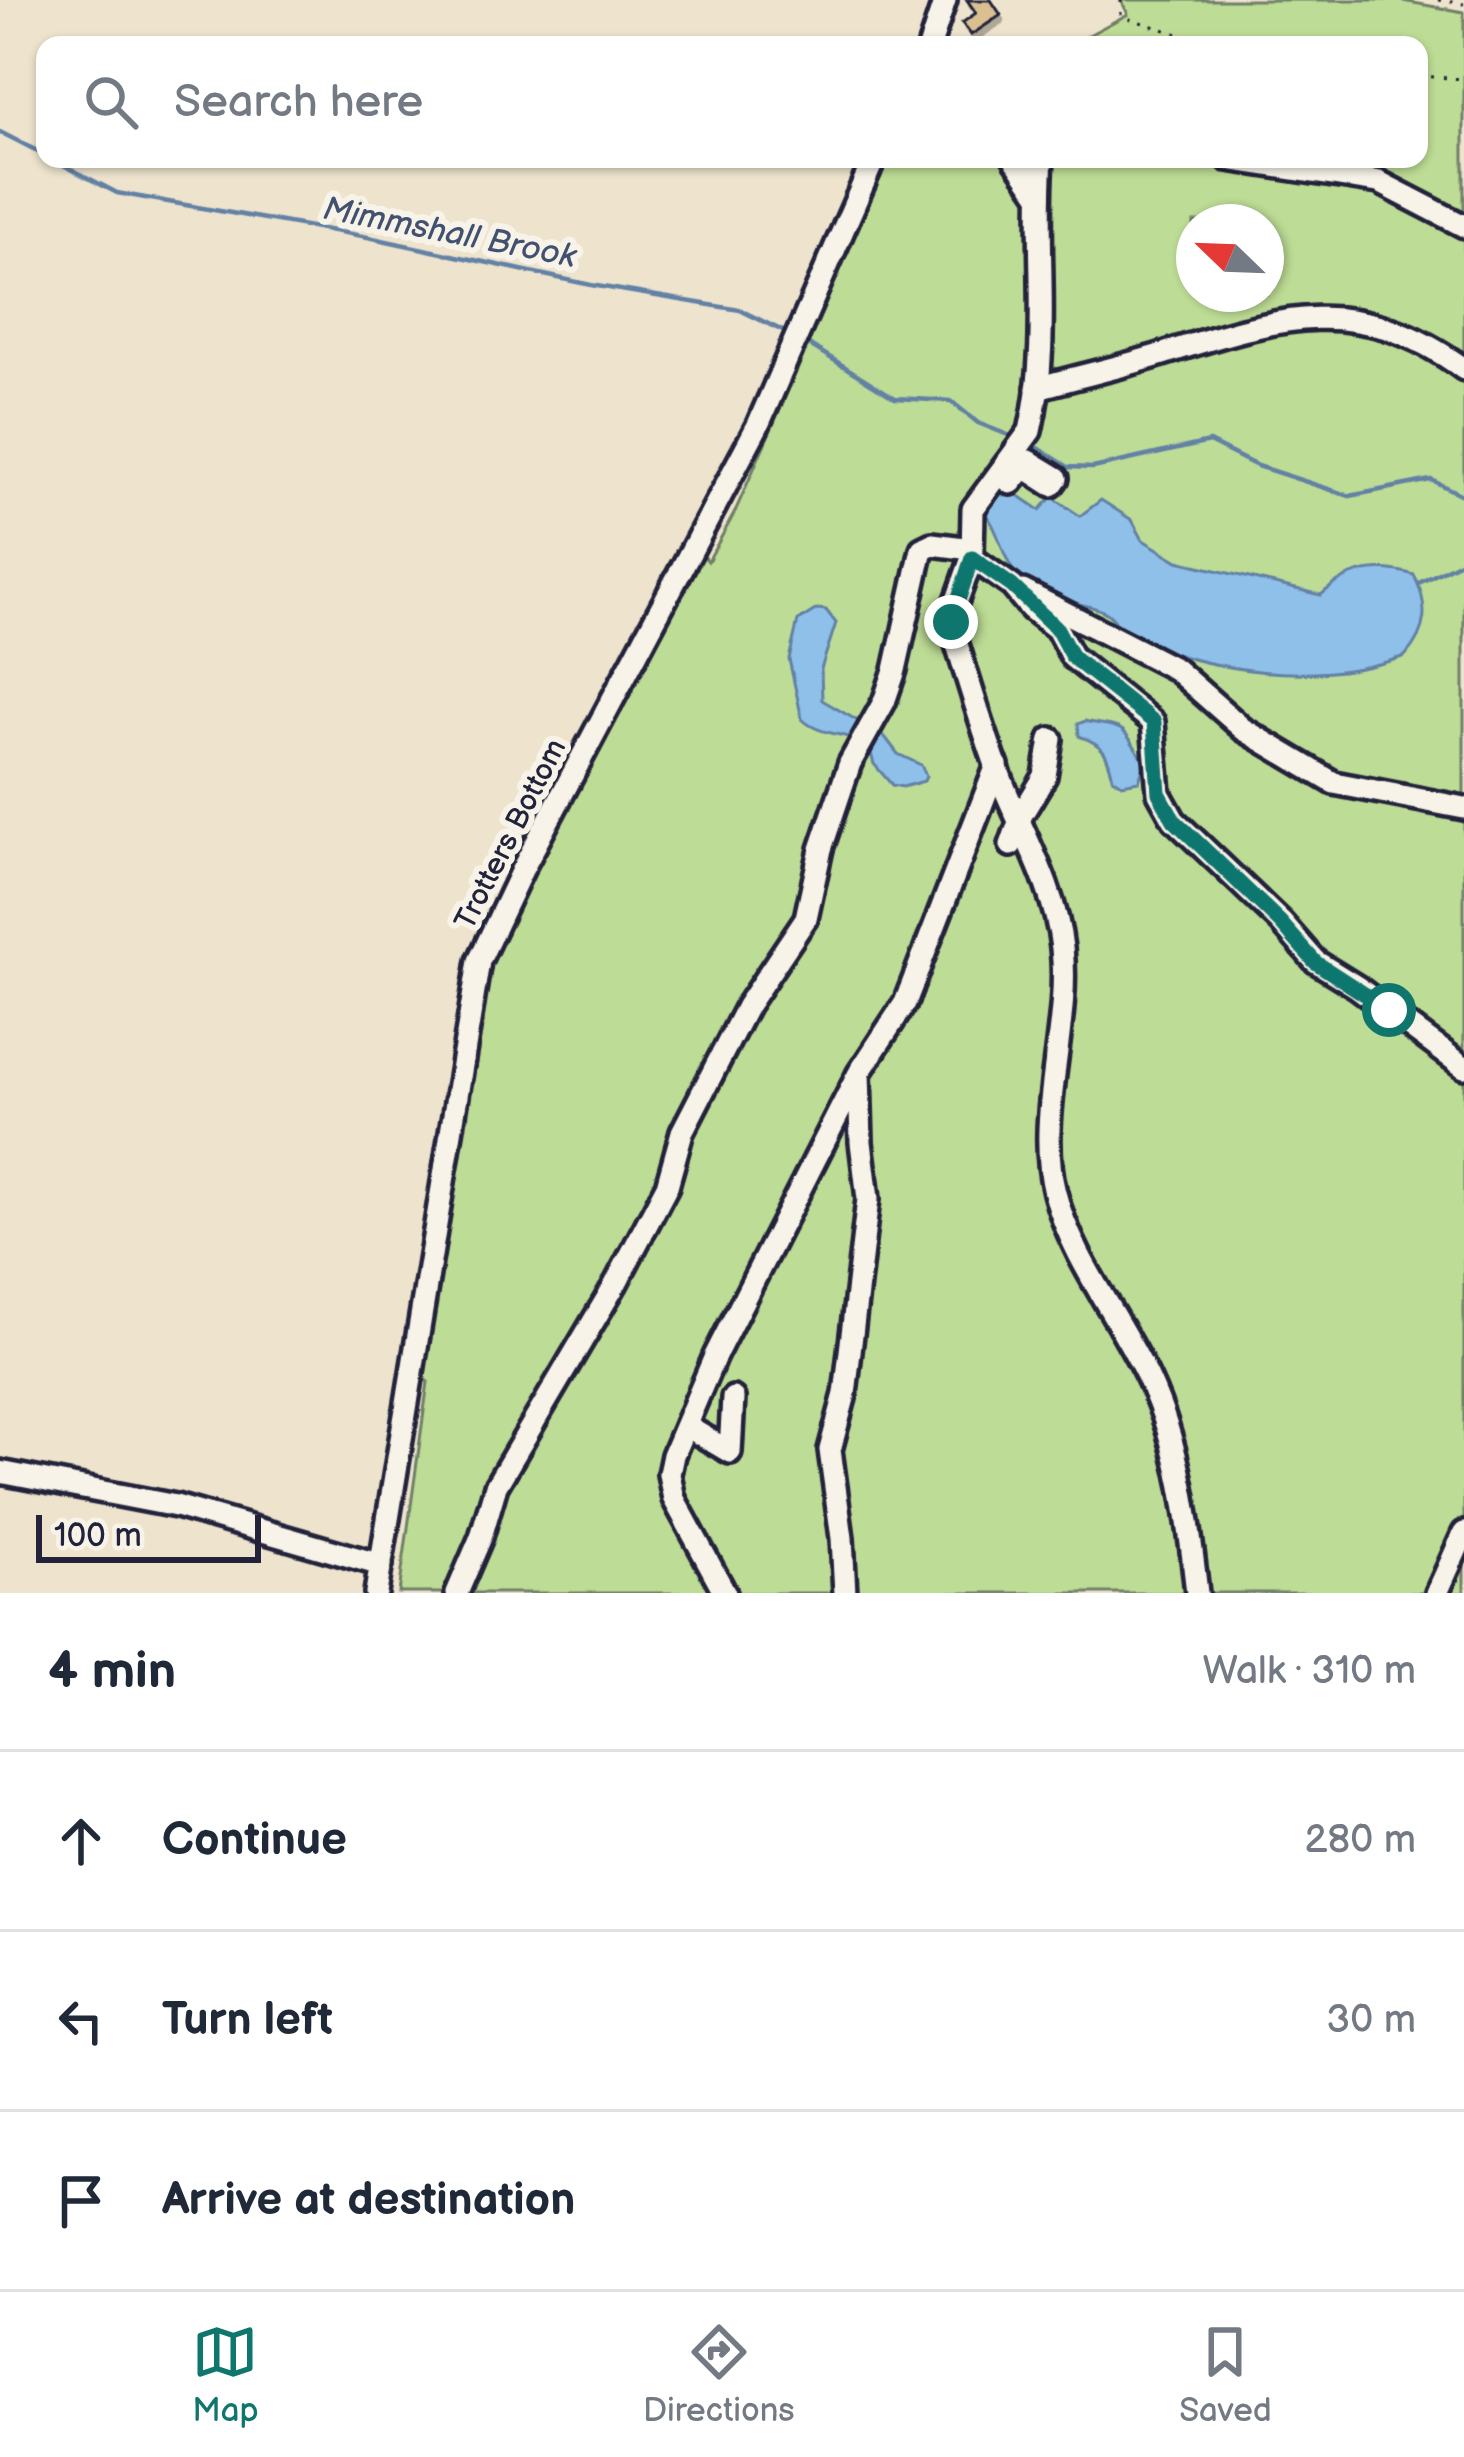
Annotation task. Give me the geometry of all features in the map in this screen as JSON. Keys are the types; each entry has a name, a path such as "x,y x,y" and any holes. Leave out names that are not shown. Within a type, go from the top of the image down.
{"street":[{"path":"933,36 945,0"},
{"name":"Trotters Bottom","path":"376,1593 479,961 522,870 721,500 870,168"},
{"path":"1021,168 1040,195"},
{"path":"1042,168 1037,388 1024,449 974,508 972,553 952,614 952,629 997,765 1047,890 1062,944 1064,984 1051,1162 1055,1194 1163,1415 1184,1492 1196,1593"},
{"path":"1287,168 1379,182 1464,226"},
{"path":"1037,388 1287,318 1350,320 1411,336 1464,368"},
{"path":"457,1593 496,1486 667,1186 682,1132 747,1006 806,918 821,849 850,763 895,670 925,547 932,544 972,553 1057,629 1072,657 1154,722 1159,793 1174,820 1315,962 1357,987 1464,1067"},
{"path":"1012,586 1175,669 1243,729 1334,783 1464,808"},
{"path":"910,608 952,614"},
{"path":"1010,845 1045,776 1051,740"},
{"path":"725,1593 671,1489 673,1455 715,1356 860,1073 904,1003 997,765"},
{"path":"844,1593 830,1450 845,1394 868,1199 860,1073"},
{"path":"686,1426 730,1451 733,1398"},
{"path":"0,1472 176,1506 381,1564"},
{"path":"1436,1593 1464,1533"}],"path":[{"path":"1121,0 1121,16 1184,36"},
{"path":"1438,0 1464,4"},
{"path":"1428,77 1464,79"}],"green space":[{"path":"1121,0 1397,0 1464,12 1464,1593 399,1593 428,1382 424,1379 488,960 516,891 703,555 708,561 734,514 808,345 802,341 882,168 1428,168 1428,36 1087,36 1128,14"}],"water":[{"path":"1009,489 1040,510 1052,497 1080,516 1101,500 1132,520 1143,540 1178,561 1321,595 1342,579 1364,571 1414,575 1424,607 1422,627 1405,656 1334,672 1224,666 1153,647 1120,634 1107,613 1044,596 1021,581 982,510"},
{"path":"817,609 826,610 836,623 821,669 822,700 885,737 898,754 921,765 924,781 892,785 874,764 868,743 817,729 802,719 789,659 798,621"},
{"path":"1085,721 1126,734 1145,762 1139,781 1122,784 1113,778 1104,751 1079,736 1078,724"}],"building":[{"path":"967,0 991,0 1001,15 971,35 962,23 976,13"}],"waterway":[{"name":"Mimmshall Brook","path":"0,132 36,150"},
{"name":"Mimmshall Brook","path":"69,168 117,193 740,310 789,334"},
{"path":"805,342 895,398 951,401 978,423 1018,439"},
{"path":"1029,442 1068,467 1093,468 1209,442 1257,466 1350,496 1431,480 1464,496"},
{"path":"1419,583 1464,560"}],"route":[{"path":"951,622 972,558 1012,586 1057,629 1072,657 1154,722 1157,784 1174,820 1315,962 1389,1010"}]}
